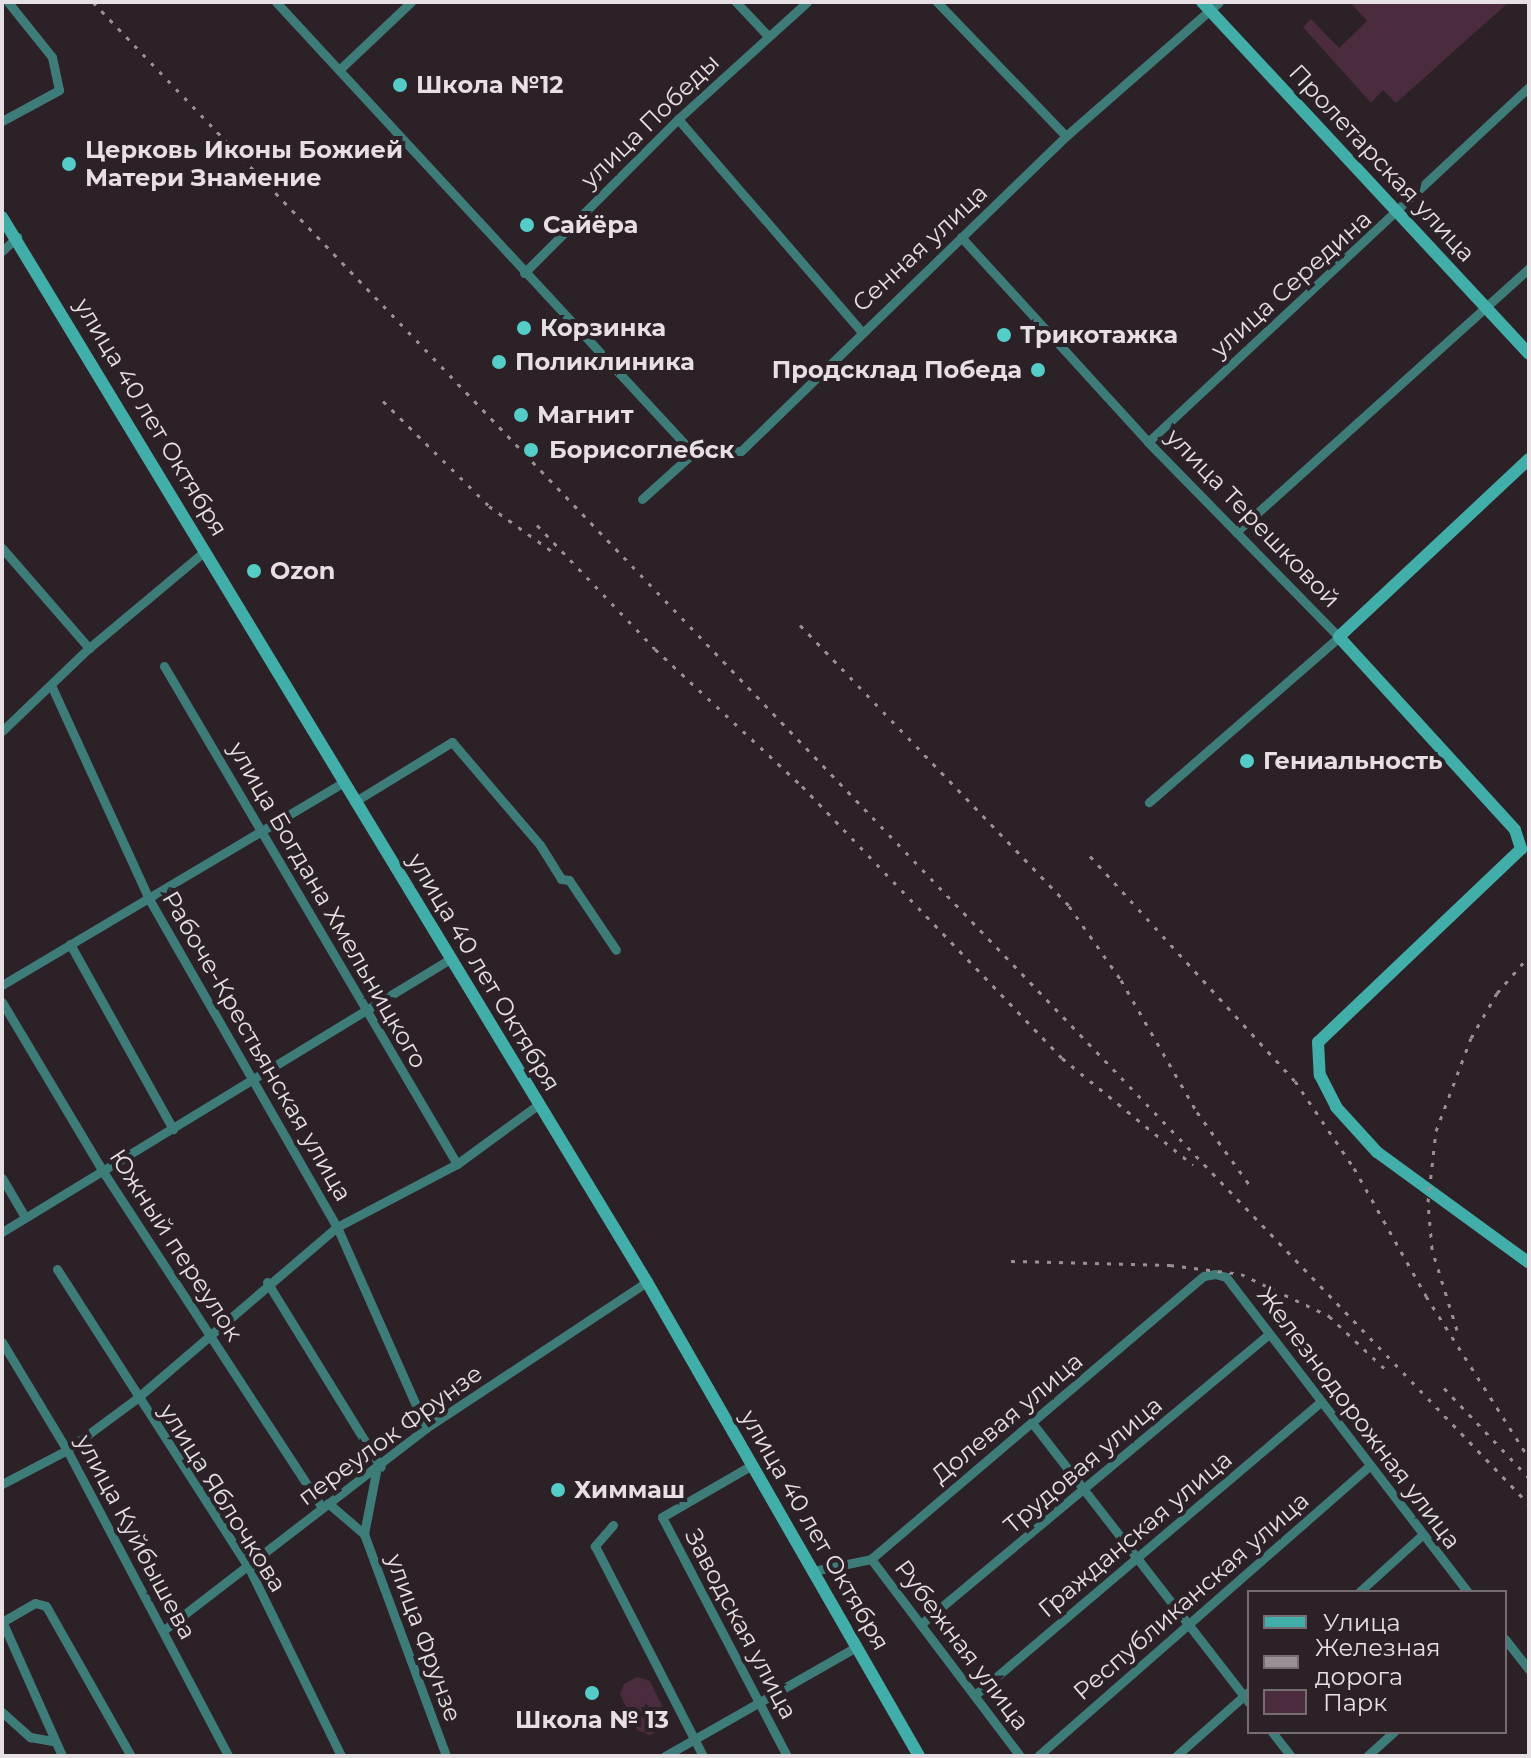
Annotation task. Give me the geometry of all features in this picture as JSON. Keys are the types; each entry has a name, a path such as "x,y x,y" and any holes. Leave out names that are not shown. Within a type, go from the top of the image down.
{"street":[{"path":"2,121 59,90 52,57 8,2"},
{"path":"276,2 693,453 642,499"},
{"path":"339,70 411,2"},
{"path":"736,2 768,36"},
{"name":"улица Победы","path":"524,273 678,119 807,2"},
{"path":"937,2 1066,136"},
{"name":"Сенная улица","path":"693,453 741,451 861,331 1066,136 1210,5"},
{"name":"Пролетарская улица","path":"1210,5 1529,354"},
{"name":"улица Середина","path":"1148,442 1529,87"},
{"path":"678,119 861,331"},
{"name":"улица 40 лет Октября","path":"2,217 18,237 342,783 647,1282 919,1756"},
{"path":"2,251 18,237"},
{"name":"улица Терешковой","path":"961,237 1148,442 1339,637 1515,830 1521,849 1510,865 1318,1042 1320,1075 1336,1107 1377,1152 1529,1263"},
{"path":"1236,532 1529,268"},
{"path":"1149,802 1339,637 1529,459"},
{"path":"2,548 89,648"},
{"path":"2,731 89,648 205,551"},
{"name":"улица Богдана Хмельницкого","path":"164,666 264,830 457,1164"},
{"name":"Рабоче-Крестьянская улица","path":"51,685 149,899 337,1227 426,1428"},
{"path":"354,802 452,742 540,845 561,879 569,880 616,950"},
{"path":"2,985 342,783"},
{"path":"70,944 173,1129"},
{"path":"2,1232 254,1082 450,959"},
{"name":"Южный переулок","path":"2,1002 102,1170 325,1505"},
{"path":"2,1484 67,1450 136,1399 267,1282 337,1227 457,1164 539,1104"},
{"path":"2,1178 25,1217"},
{"name":"улица Яблочкова","path":"57,1269 136,1399 249,1568 341,1756"},
{"name":"Железнодорожная улица","path":"1215,1274 1226,1277 1466,1590"},
{"name":"Долевая улица","path":"813,1571 871,1559 1204,1276 1215,1274"},
{"path":"267,1282 379,1470"},
{"name":"переулок Фрунзе","path":"164,1630 249,1568 325,1505 379,1470 426,1428 647,1282"},
{"name":"Трудовая улица","path":"921,1624 1086,1490 1269,1334"},
{"name":"улица Куйбышева","path":"2,1342 67,1450 228,1756"},
{"name":"Гражданская улица","path":"975,1695 1321,1402"},
{"path":"1033,1424 1247,1695"},
{"name":"Заводская улица","path":"752,1465 662,1517 787,1756"},
{"name":"Республиканская улица","path":"1038,1756 1369,1466"},
{"name":"улица Фрунзе","path":"364,1534 379,1470"},
{"name":"улица Фрунзе","path":"325,1505 364,1534 446,1756"},
{"path":"613,1525 595,1546 703,1756"},
{"path":"1361,1590 1422,1535"},
{"name":"Рубежная улица","path":"871,1559 1020,1756"},
{"path":"62,1756 2,1621 35,1603 46,1606 131,1756"},
{"path":"1507,1642 1529,1670"},
{"path":"665,1756 856,1647"},
{"path":"1176,1756 1247,1697"},
{"path":"2,1712 30,1737 53,1741"},
{"path":"1274,1734 1291,1756"},
{"path":"1367,1756 1392,1734"}],"green space":[{"path":"1350,2 1509,2 1396,103 1383,90 1371,103 1303,27 1311,19 1339,48 1367,21"},
{"path":"637,1677 650,1681 668,1718 666,1726 650,1735 637,1730 620,1694 624,1684"}],"railway":[{"path":"93,2 1529,1504"},
{"path":"383,401 489,506 553,552"},
{"path":"537,525 655,649 802,786 1062,1058 1193,1165"},
{"path":"800,625 1069,906 1121,980 1197,1112 1251,1187"},
{"path":"1090,856 1295,1081 1354,1168 1426,1296 1529,1458"},
{"path":"1457,1330 1432,1249 1428,1202 1436,1131 1471,1038 1497,993 1529,956"},
{"path":"1011,1261 1170,1265 1241,1274 1329,1316 1384,1368"},
{"path":"1444,1388 1529,1478"}],"place":[{"name":"Школа №12","path":"400,85"},
{"name":"Церковь Иконы Божией Матери Знамение","path":"69,164"},
{"name":"Сайёра","path":"527,225"},
{"name":"Корзинка","path":"524,328"},
{"name":"Трикотажка","path":"1004,335"},
{"name":"Поликлиника","path":"499,362"},
{"name":"Продсклад Победа","path":"1038,370"},
{"name":"Магнит","path":"521,415"},
{"name":"Борисоглебск","path":"531,450"},
{"name":"Ozon","path":"254,571"},
{"name":"Гениальность","path":"1247,761"},
{"name":"Химмаш","path":"558,1490"},
{"name":"Школа № 13","path":"592,1693"}]}
